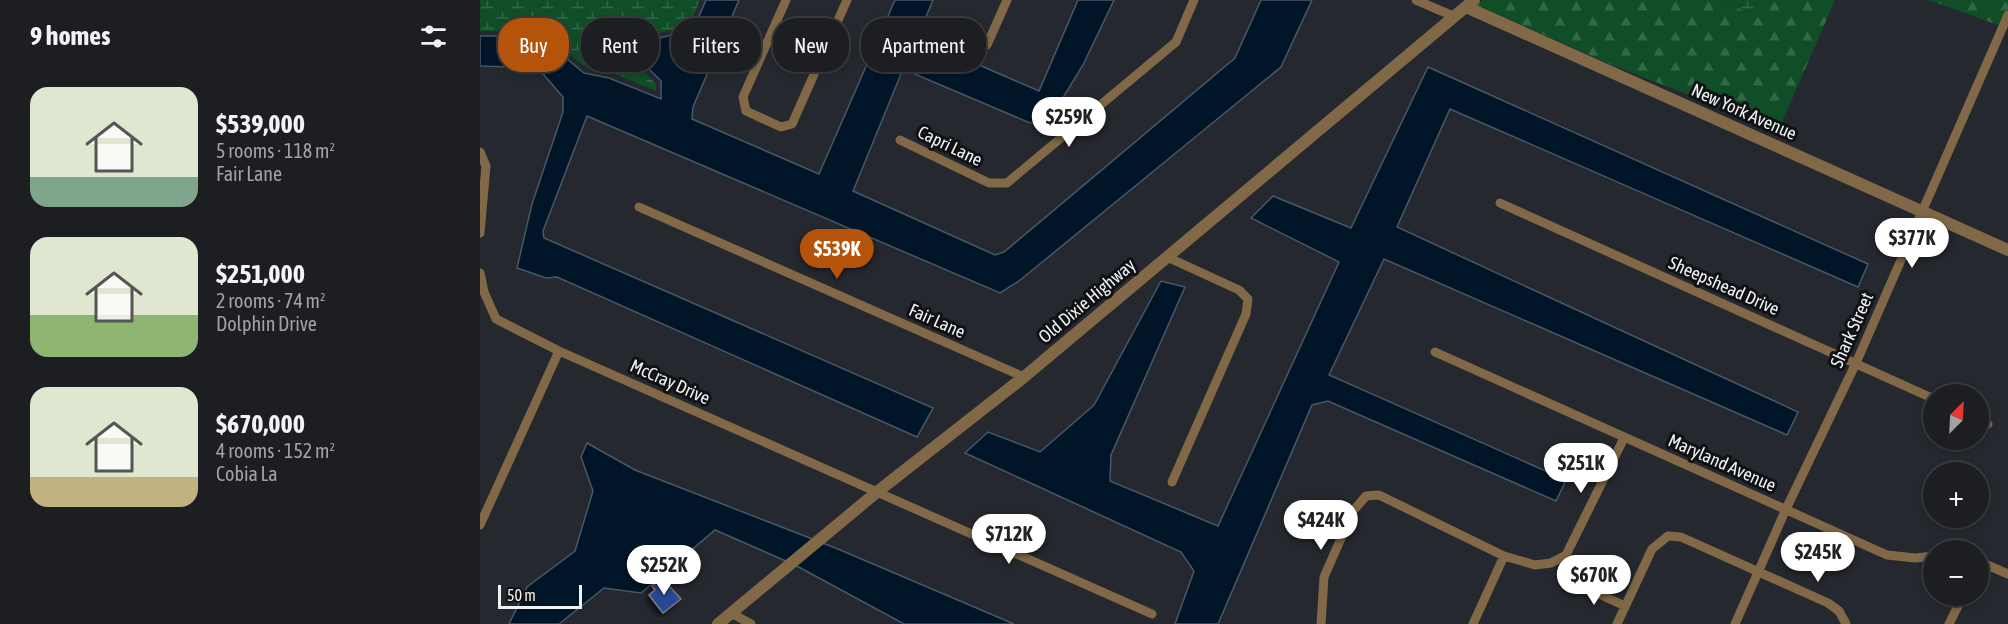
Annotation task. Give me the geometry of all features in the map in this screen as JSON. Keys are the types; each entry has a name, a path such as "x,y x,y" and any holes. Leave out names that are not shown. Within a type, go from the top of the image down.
{"street":[{"path":"786,0 743,97 746,111 781,127 792,124 847,0"},
{"path":"987,45 1007,0"},
{"name":"Capri Lane","path":"900,140 989,183 1006,183 1176,42 1194,0"},
{"path":"1416,0 1453,16"},
{"name":"Old Dixie Highway","path":"718,624 877,492 1024,377 1470,3"},
{"name":"New York Avenue","path":"1470,3 2008,250"},
{"name":"Shark Street","path":"1735,624 1856,363 2008,15"},
{"path":"480,152 486,166 480,233"},
{"name":"Sheepshead Drive","path":"1500,203 1923,394"},
{"name":"Fair Lane","path":"639,207 1024,377"},
{"path":"1167,257 1239,290 1248,299 1246,314 1172,482"},
{"name":"McCray Drive","path":"480,273 484,292 496,319 559,351 1152,614"},
{"path":"480,525 559,351"},
{"name":"Maryland Avenue","path":"1435,352 1887,555 1923,557"},
{"path":"1321,624 1324,577 1353,511 1366,496 1378,495 1504,556 1535,565 1551,563 1566,555 1624,438"},
{"path":"1617,624 1652,549 1668,536 1681,537 1760,570 1828,603 1839,611 1846,624"},
{"path":"1473,624 1504,556"},
{"path":"1989,566 2008,574"},
{"path":"1573,582 1625,606"},
{"path":"1949,624 1957,606"},
{"path":"731,613 752,624"}],"green space":[{"path":"480,0 700,0 693,17 671,18 671,30 659,33 659,18 581,18 581,63 569,54 569,18 498,18 498,31 480,31"},
{"path":"1483,0 1706,0 1724,2 1752,14 1776,0 1835,0 1777,134 1725,109 1612,65 1477,5"},
{"path":"1706,0 1776,0 1752,14 1724,2"},
{"path":"1928,0 2008,0 2008,9 2001,26"},
{"path":"611,72 644,72 656,84 656,91"}],"water":[{"path":"706,0 739,0 731,18 698,18"},
{"path":"895,0 933,0 925,18 887,18"},
{"path":"1078,0 1114,0 1083,65 1050,119 1030,123 910,72 986,72 986,68 1039,91"},
{"path":"1261,0 1312,0 1281,67 1019,281 1000,293 587,116 543,231 544,238 933,408 917,437 557,277 546,278 517,268 532,204 563,112 563,97 541,72 569,72 569,60 581,72 609,78 661,99 661,81 652,72 659,72 659,38 671,35 671,72 708,72 693,107 692,119 819,174 864,72 902,72 853,191 995,255 1004,252 1235,58"},
{"path":"480,36 498,36 498,67 480,66"},
{"path":"1428,67 1868,264 1858,287 1450,109 1397,227 1798,412 1787,435 1384,259 1329,375 1566,480 1556,501 1328,401 1312,405 1218,624 1175,624 1194,571 1181,552 965,453 988,432 1040,452 1094,405 1161,281 1185,287 1111,455 1110,481 1218,526 1339,262 1251,218 1273,196 1351,228"},
{"path":"587,443 635,470 838,549 1014,624 904,624 795,565 715,530 641,593 604,588 559,624 509,624 527,587 575,551 593,491 581,457"}],"building":[{"path":"662,578 681,599 663,613 649,595 655,590 652,586"}]}
